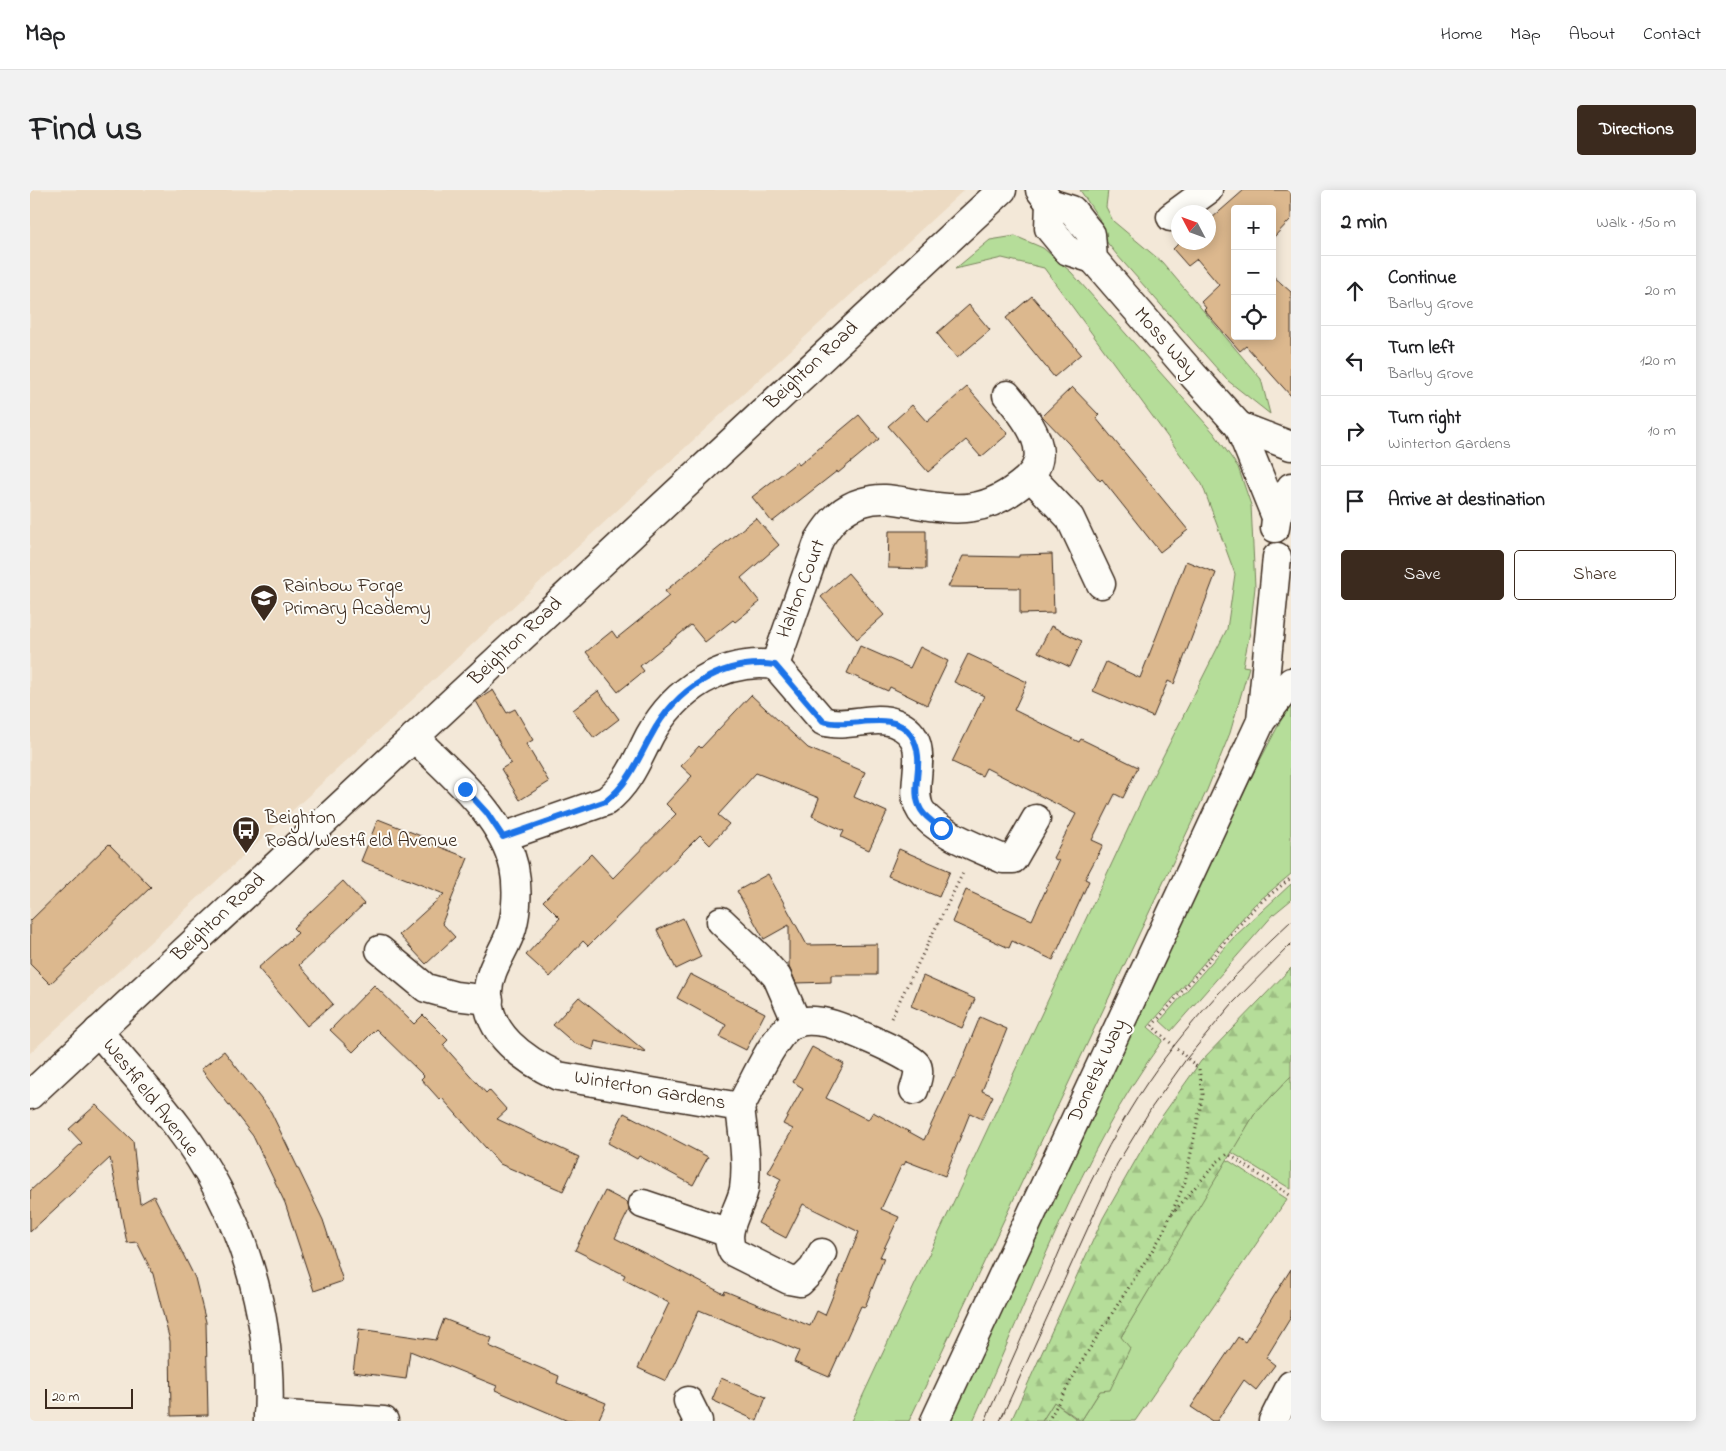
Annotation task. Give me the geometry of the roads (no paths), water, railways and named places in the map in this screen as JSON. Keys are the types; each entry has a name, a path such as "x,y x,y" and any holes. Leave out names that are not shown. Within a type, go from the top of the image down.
{"street":[{"name":"Beighton Road","path":"30,1095 1002,190"},
{"path":"1187,205 1208,190"},
{"name":"Moss Way","path":"1045,196 1072,210 1091,234 1094,259 1239,426 1276,517"},
{"path":"1007,395 1028,421 1038,442 1039,458 1030,476 1070,518 1101,584"},
{"name":"Moss Way","path":"1239,426 1291,446"},
{"name":"Halton Court","path":"775,665 819,540 830,523 845,509 864,501 885,498 944,509 977,508 997,501 1030,476"},
{"path":"1291,487 1276,517 1274,537 1277,557 1291,583"},
{"name":"Donetsk Way","path":"1261,721 1277,557"},
{"path":"503,837 606,801 620,790 634,770 651,734 666,711 686,690 709,676 756,662 775,665 823,721 835,725 885,720 896,723 910,733 916,746 920,765 916,791 921,810 941,828 1003,859 1013,859 1036,819"},
{"name":"Donetsk Way","path":"935,1421 1261,721 1291,682"},
{"name":"Winterton Gardens","path":"414,737 482,807 503,837 514,867 517,894 512,928 494,968 488,991 497,1028 513,1049 533,1064 558,1076 740,1107 777,1039 790,1026 797,1023"},
{"path":"721,921 777,977 797,1023 806,1020 826,1022 879,1043 917,1065 918,1073 914,1090"},
{"path":"380,950 426,988 455,996 489,1000"},
{"name":"Westfield Avenue","path":"98,1031 179,1128 210,1177 237,1230 249,1264 261,1311 269,1368 268,1417"},
{"path":"740,1107 746,1166 744,1191 729,1233 728,1244 733,1252 789,1280 800,1282 806,1277 822,1252"},
{"path":"643,1204 729,1233"},
{"path":"1273,1421 1291,1385"},
{"path":"268,1417 384,1421"}],"tram line":[{"path":"985,1421 1071,1224 1109,1146 1131,1108 1165,1057 1205,1009 1291,921"},
{"path":"1000,1421 1117,1164 1152,1107 1187,1058 1232,1004 1291,944"}],"place":[{"name":"Rainbow Forge Primary Academy","path":"264,622"},
{"name":"Beighton Road/Westfield Avenue","path":"246,854"}]}
